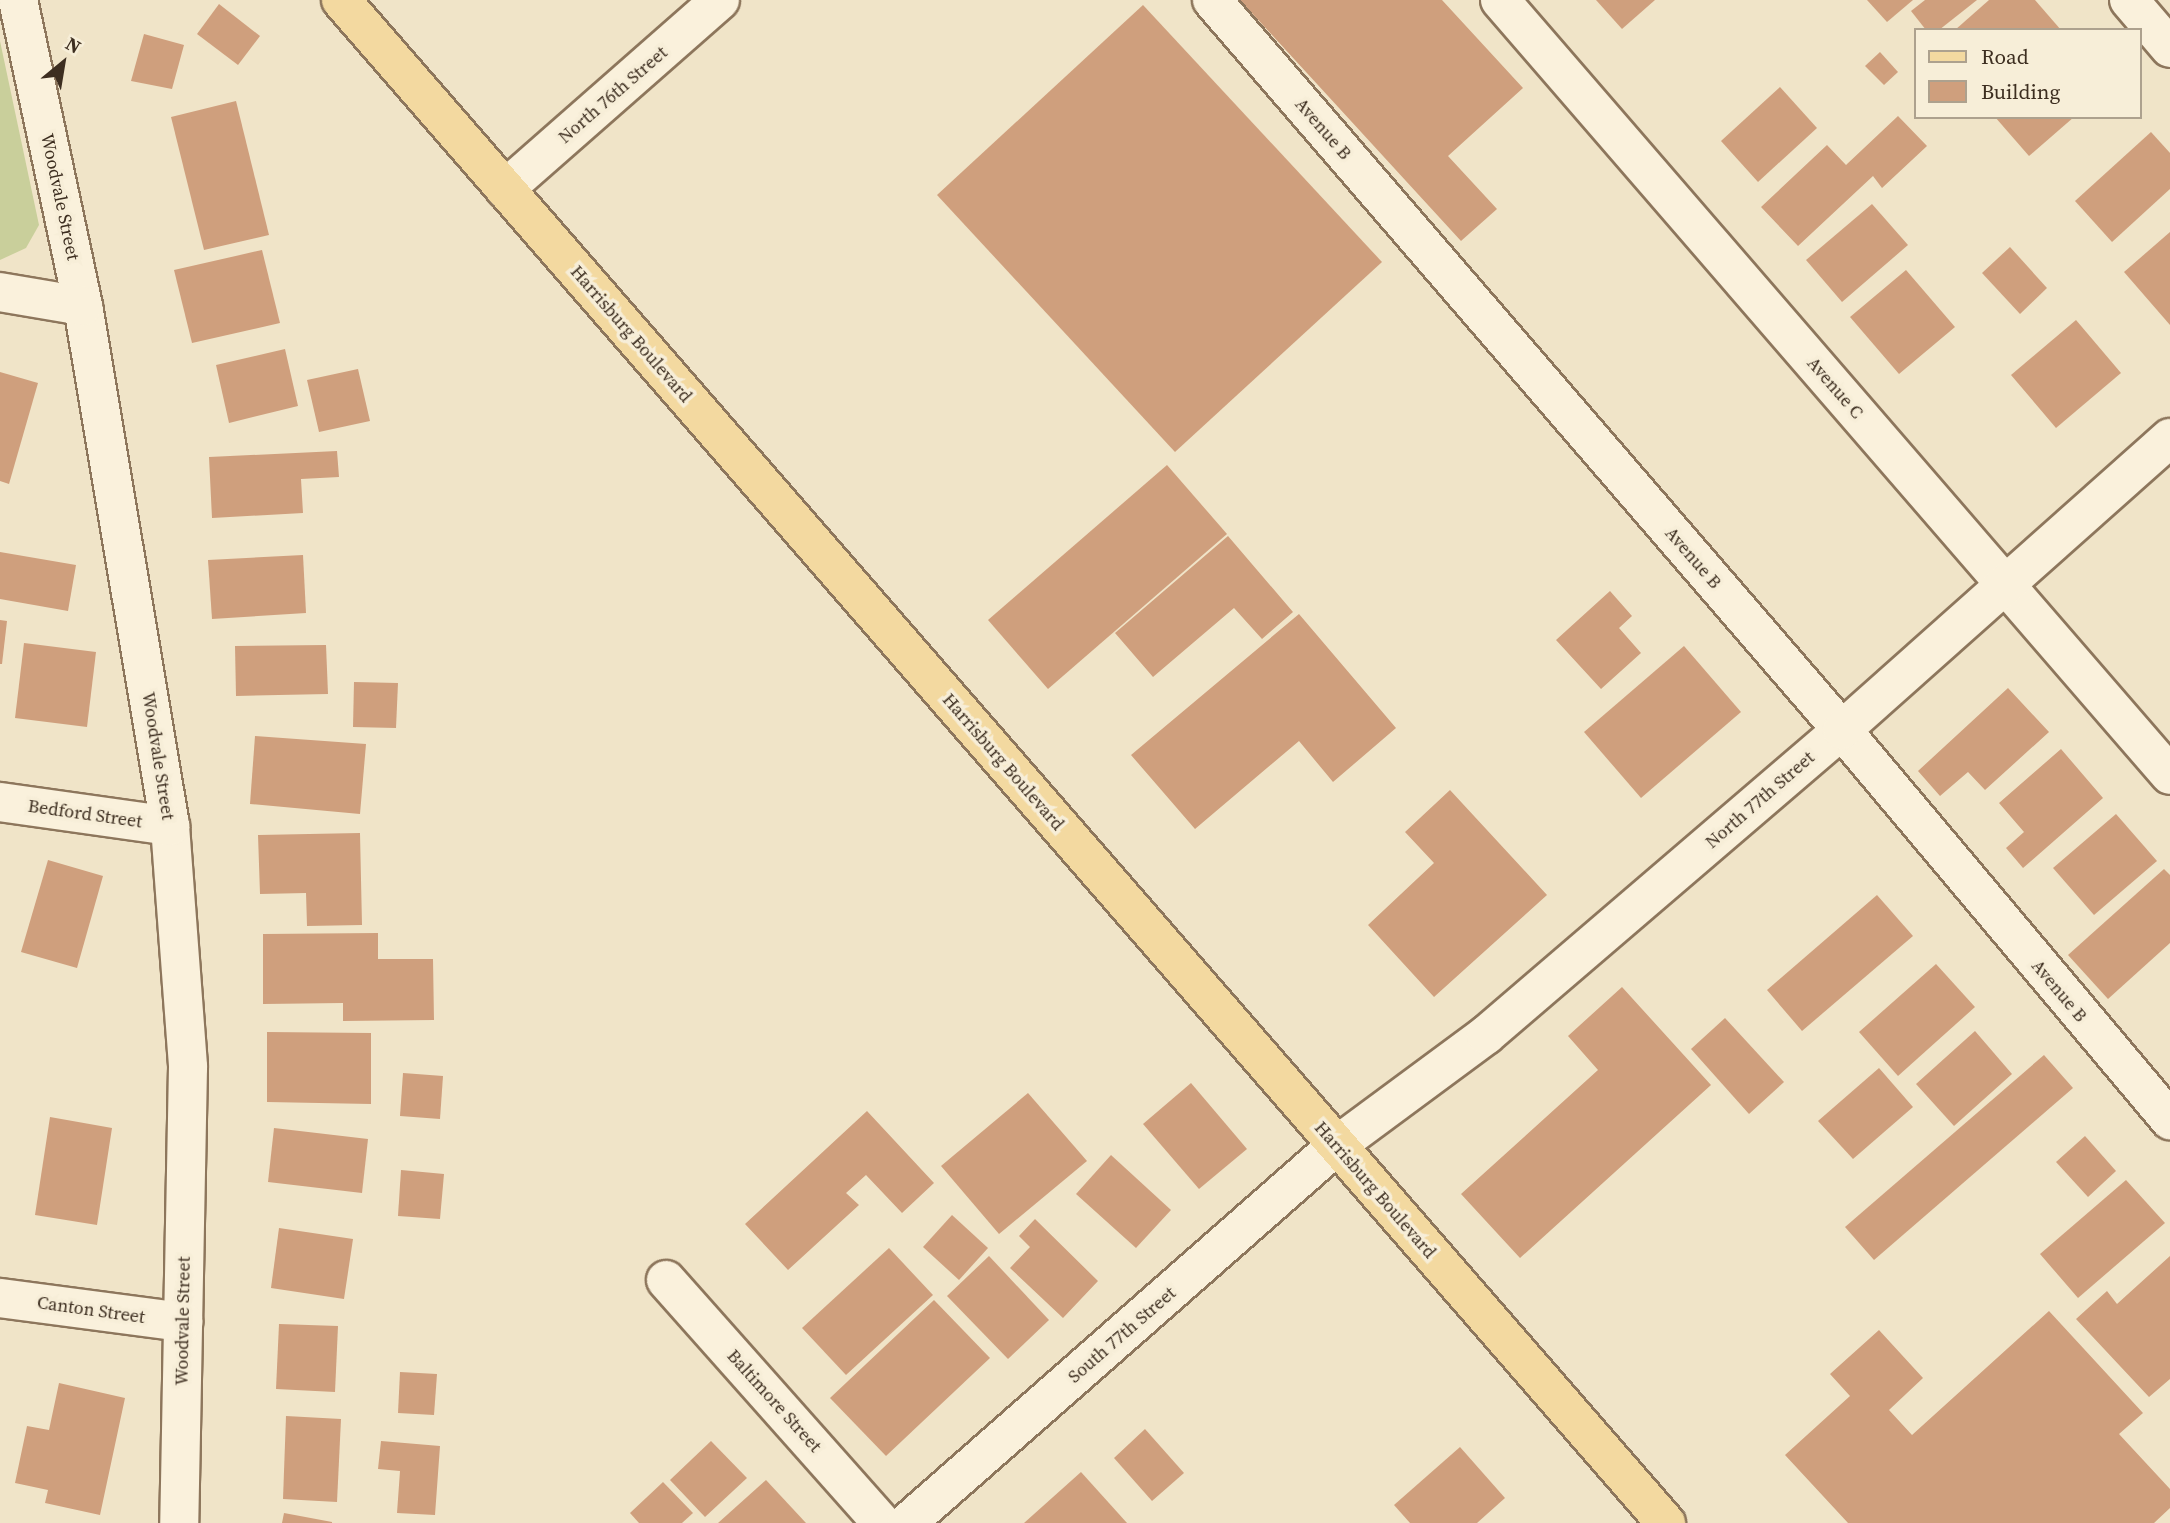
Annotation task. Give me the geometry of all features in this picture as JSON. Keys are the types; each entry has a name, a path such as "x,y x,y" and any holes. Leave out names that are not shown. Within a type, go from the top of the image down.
{"main road":[{"name":"Harrisburg Boulevard","path":"341,0 1666,1523"}],"street":[{"name":"Woodvale Street","path":"18,0 83,306 170,826 188,1067 179,1523"},
{"name":"North 76th Street","path":"505,189 720,0"},
{"name":"Avenue B","path":"1212,0 1842,730 2170,1120"},
{"name":"Avenue C","path":"1500,0 2170,775"},
{"path":"2129,0 2170,48"},
{"path":"0,292 83,306"},
{"name":"North 77th Street","path":"1336,1146 1486,1035 1842,730 2003,583 2170,438"},
{"name":"Bedford Street","path":"0,802 170,826"},
{"name":"South 77th Street","path":"907,1523 1336,1146"},
{"name":"Baltimore Street","path":"666,1280 882,1523"},
{"name":"Canton Street","path":"0,1298 183,1322"}],"green space":[{"path":"0,41 39,225 26,248 0,260"}],"building":[{"path":"1240,0 1442,0 1523,88 1448,156 1497,209 1461,241"},
{"path":"1596,0 1655,0 1622,29"},
{"path":"1867,0 1913,0 1887,22"},
{"path":"1925,0 1977,0 1942,28 1924,28 1911,11"},
{"path":"1989,0 2035,0 2059,28 1957,28"},
{"path":"219,4 260,36 238,65 197,34"},
{"path":"1143,5 1382,262 1175,452 937,195"},
{"path":"144,34 184,45 172,89 131,81"},
{"path":"1880,52 1898,72 1884,85 1865,66"},
{"path":"1780,87 1817,128 1758,182 1721,141"},
{"path":"236,101 269,235 204,250 171,117"},
{"path":"1898,116 1927,146 1882,188 1873,176 1798,246 1761,207 1827,145 1846,165"},
{"path":"1997,119 2072,119 2029,156"},
{"path":"2151,132 2170,153 2170,189 2112,242 2075,201"},
{"path":"1872,204 1908,245 1842,302 1806,260"},
{"path":"2170,232 2170,325 2124,272"},
{"path":"2010,247 2047,288 2020,314 1982,273"},
{"path":"262,250 280,323 192,343 174,270"},
{"path":"1906,270 1955,327 1899,374 1850,317"},
{"path":"2076,320 2121,373 2056,428 2011,375"},
{"path":"285,349 298,406 229,423 216,365"},
{"path":"358,369 370,421 319,432 307,380"},
{"path":"0,372 38,383 9,484 0,481"},
{"path":"337,451 339,477 301,479 303,513 212,518 209,457"},
{"path":"1167,465 1227,534 1048,689 988,620"},
{"path":"1228,536 1293,612 1262,639 1234,608 1153,677 1115,633"},
{"path":"0,552 76,565 68,611 0,599"},
{"path":"303,555 306,613 212,619 208,560"},
{"path":"1610,591 1632,616 1619,628 1641,653 1601,689 1556,640"},
{"path":"1299,614 1396,728 1333,782 1299,741 1195,829 1131,755"},
{"path":"0,620 7,621 2,664 0,664"},
{"path":"24,643 96,652 87,727 15,718"},
{"path":"326,645 328,694 236,696 235,646"},
{"path":"1684,646 1741,712 1641,798 1584,732"},
{"path":"354,682 398,683 396,728 353,727"},
{"path":"2008,688 2049,732 1985,790 1968,772 1940,796 1918,771"},
{"path":"255,736 366,744 360,814 250,804"},
{"path":"2061,749 2103,798 2023,868 2006,848 2024,832 1999,803"},
{"path":"1450,790 1547,895 1434,997 1368,925 1434,863 1405,832"},
{"path":"2116,814 2157,861 2094,915 2053,868"},
{"path":"360,833 362,925 307,926 306,893 260,894 258,835"},
{"path":"48,860 103,876 77,968 21,952"},
{"path":"2164,869 2170,875 2170,943 2108,999 2068,955"},
{"path":"1877,895 1913,936 1802,1031 1767,990"},
{"path":"378,933 378,959 433,959 434,1020 343,1021 343,1003 263,1004 263,934"},
{"path":"1936,964 1975,1007 1898,1076 1859,1032"},
{"path":"1622,987 1711,1085 1520,1258 1461,1194 1598,1070 1568,1036"},
{"path":"1725,1018 1784,1082 1749,1114 1691,1049"},
{"path":"1975,1031 2012,1074 1954,1126 1916,1084"},
{"path":"267,1032 371,1033 371,1104 267,1102"},
{"path":"2044,1055 2073,1088 1874,1260 1845,1227"},
{"path":"1879,1068 1913,1107 1853,1159 1818,1121"},
{"path":"403,1073 443,1076 440,1119 400,1116"},
{"path":"1191,1083 1247,1149 1199,1189 1143,1124"},
{"path":"1028,1093 1087,1161 999,1234 941,1166"},
{"path":"867,1111 934,1183 902,1213 866,1175 846,1193 859,1205 788,1270 745,1224"},
{"path":"50,1117 112,1128 97,1225 35,1215"},
{"path":"274,1128 368,1139 362,1193 268,1182"},
{"path":"2085,1136 2116,1171 2088,1197 2056,1162"},
{"path":"1111,1155 1171,1210 1136,1248 1076,1194"},
{"path":"401,1170 444,1174 440,1219 398,1216"},
{"path":"2126,1180 2165,1223 2078,1298 2040,1254"},
{"path":"952,1215 988,1248 959,1280 923,1247"},
{"path":"1035,1219 1098,1281 1063,1318 1010,1268 1030,1247 1019,1236"},
{"path":"279,1228 353,1239 344,1299 271,1288"},
{"path":"889,1248 933,1295 846,1375 802,1328"},
{"path":"989,1256 1049,1320 1008,1359 947,1296"},
{"path":"2170,1256 2170,1379 2149,1397 2076,1319 2107,1291 2117,1304"},
{"path":"934,1300 990,1358 886,1456 830,1398"},
{"path":"2049,1311 2143,1413 2119,1434 2170,1489 2170,1508 2154,1523 1848,1523 1785,1455 1850,1396 1830,1374 1879,1330 1923,1378 1889,1410 1912,1435"},
{"path":"279,1324 338,1326 335,1392 276,1389"},
{"path":"400,1372 437,1374 434,1415 398,1413"},
{"path":"59,1383 125,1398 100,1515 45,1503 48,1490 15,1483 27,1426 49,1430"},
{"path":"286,1416 341,1419 337,1502 283,1499"},
{"path":"1145,1429 1184,1473 1152,1501 1114,1458"},
{"path":"381,1441 440,1446 435,1515 397,1513 400,1471 378,1469"},
{"path":"711,1441 747,1478 705,1517 670,1480"},
{"path":"1460,1447 1505,1498 1477,1523 1410,1523 1394,1505"},
{"path":"1081,1472 1127,1523 1024,1523"},
{"path":"766,1480 806,1523 718,1523"},
{"path":"663,1482 693,1513 682,1523 639,1523 630,1513"},
{"path":"284,1513 332,1522 332,1523 282,1523"}]}
